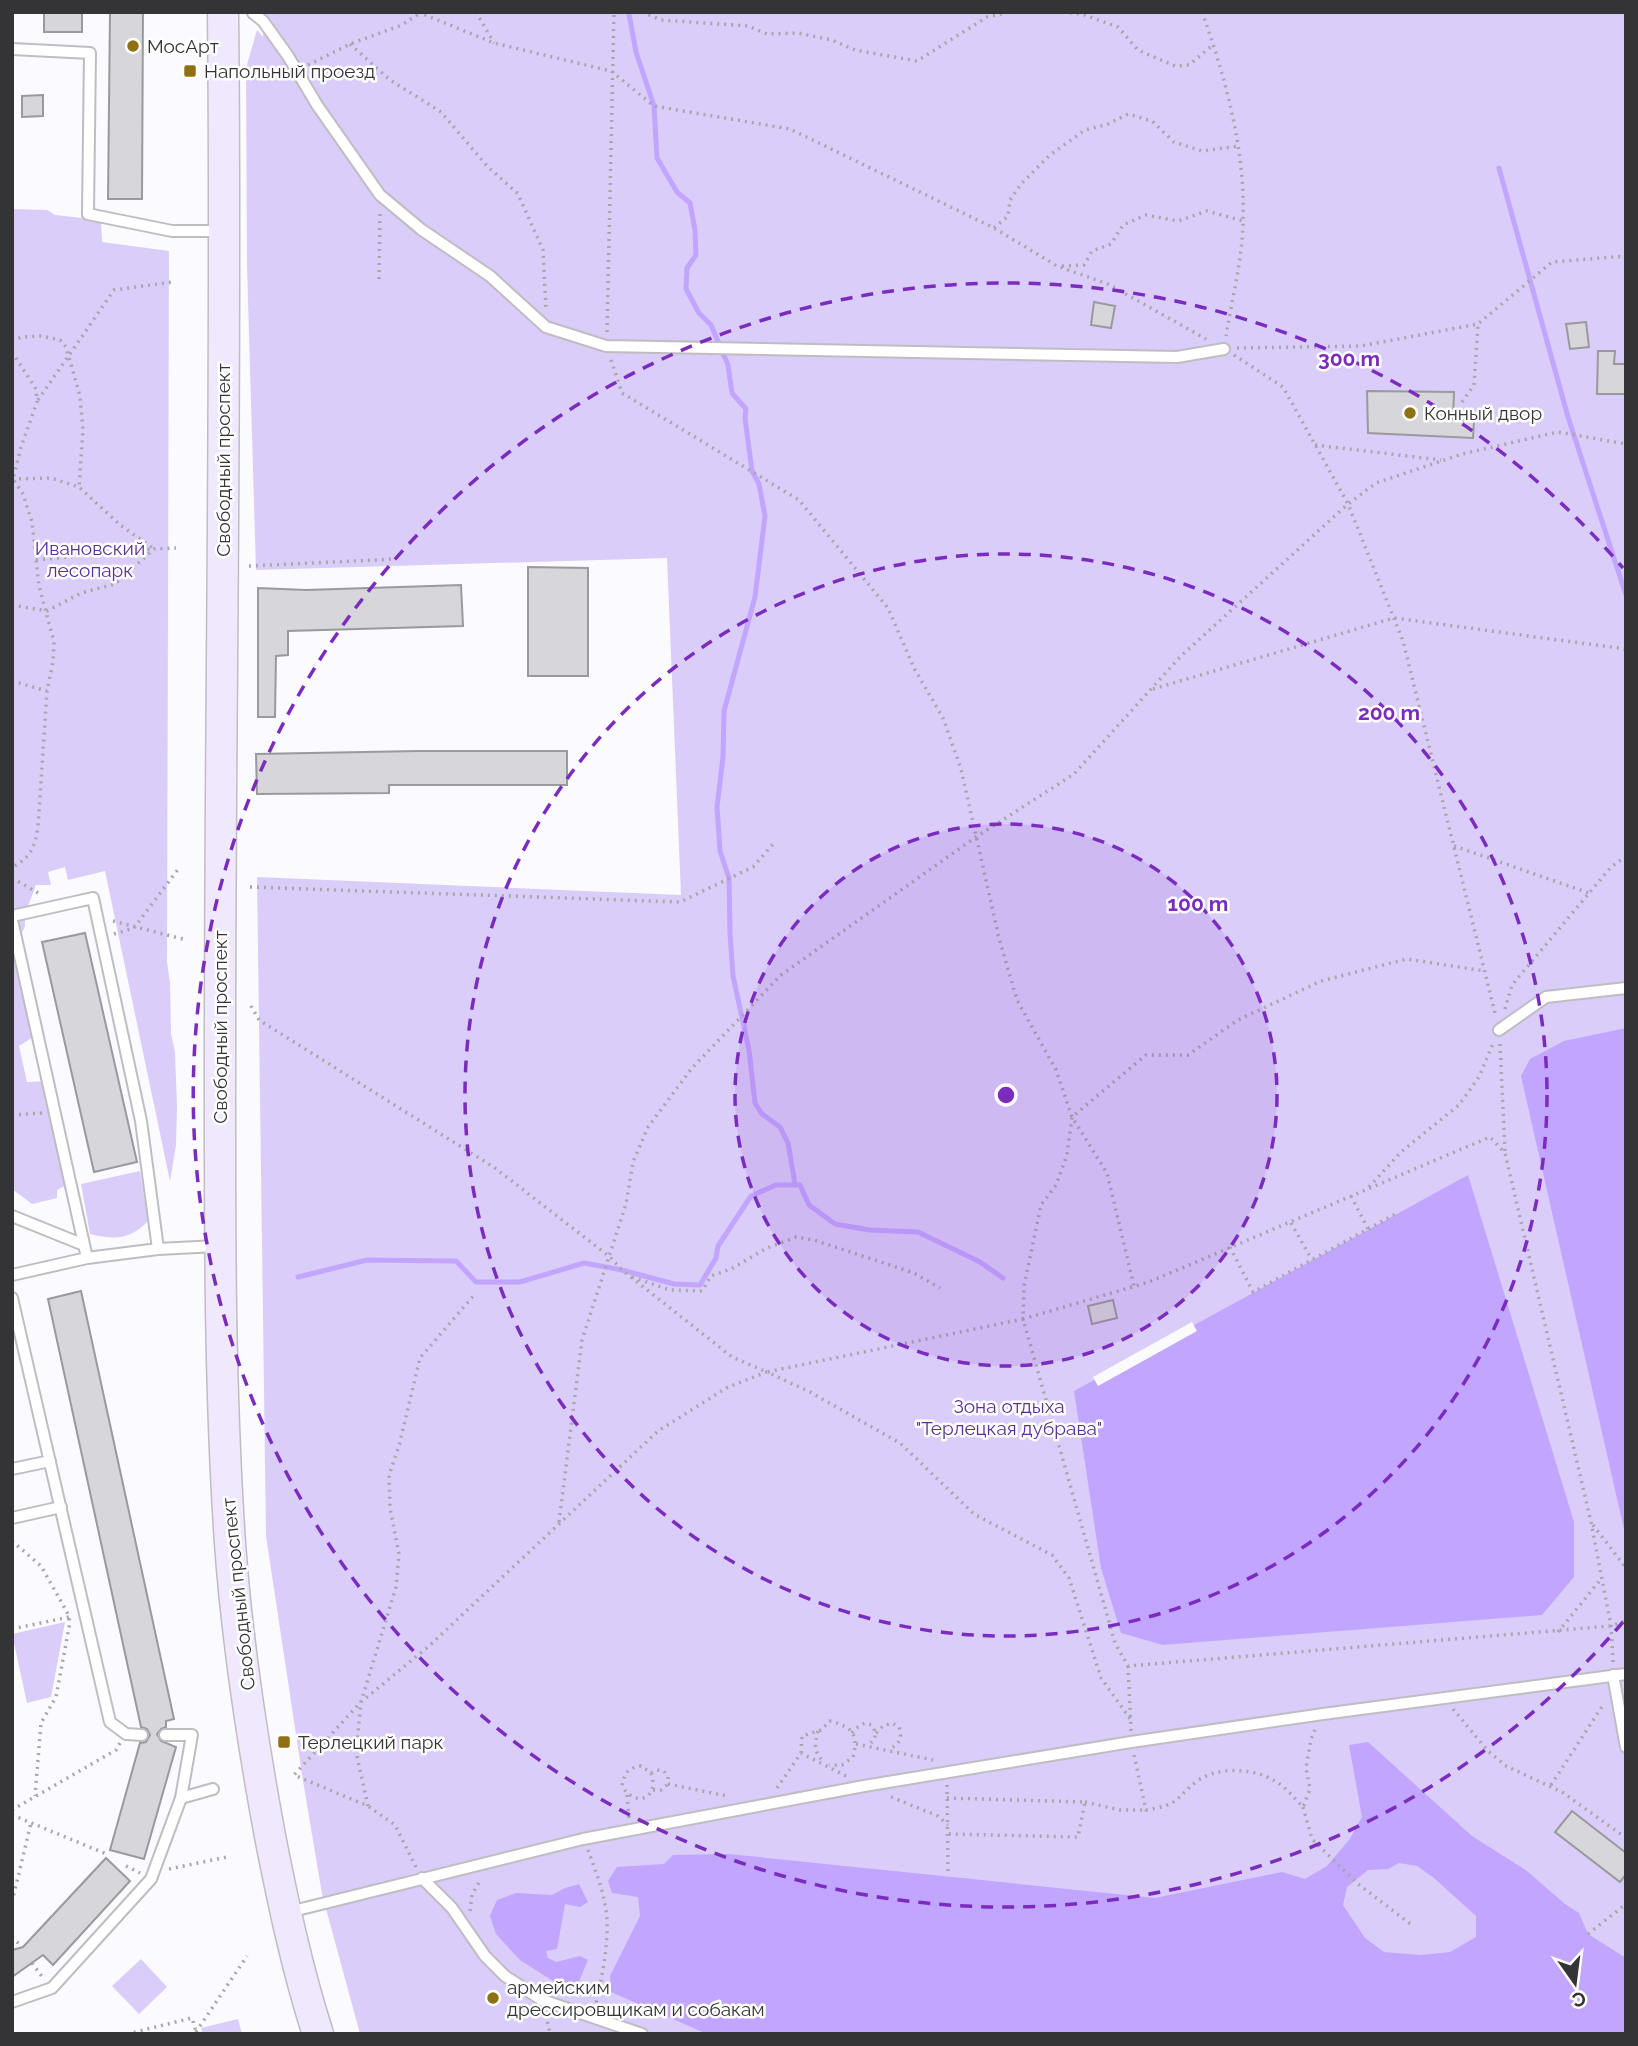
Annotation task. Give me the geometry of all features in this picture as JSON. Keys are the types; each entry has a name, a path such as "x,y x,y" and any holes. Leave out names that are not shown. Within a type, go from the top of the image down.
{"main road":[{"name":"Свободный проспект","path":"223,12 220,1246 222,1395 230,1546 254,1746 286,1913 318,2034"}],"lane":[{"path":"253,13 263,21 380,195 422,230 490,276 546,327 606,346 1177,357 1224,349"},
{"path":"12,49 90,53 88,214 172,231 224,231"},
{"path":"87,1258 12,918 93,898 141,1121 158,1249"},
{"path":"1499,1030 1546,996 1626,988"},
{"path":"12,1216 84,1245"},
{"path":"12,1275 87,1258 158,1249 220,1246"},
{"path":"12,1298 110,1723 126,1734 142,1735"},
{"path":"12,1469 50,1461"},
{"path":"12,1518 61,1507"},
{"path":"286,1913 583,1839 864,1786 1323,1714 1614,1681 1626,1674"},
{"path":"1614,1681 1626,1747"},
{"path":"12,2002 52,1989 151,1879 181,1798 192,1735 165,1735"},
{"path":"181,1798 213,1789"},
{"path":"422,1878 452,1908 485,1956 505,1976 542,2000 642,2034"}],"path":[{"path":"476,12 494,43"},
{"path":"614,12 606,346 622,393 799,500 888,608 914,667 943,718 961,769 999,938 1017,1000 1056,1070 1072,1118 1107,1173 1134,1287"},
{"path":"642,12 661,20 748,26 767,34 799,33 832,40 855,50 917,61 986,17 1010,12"},
{"path":"1063,12 1082,15 1118,27 1139,50 1175,66 1189,65 1214,45"},
{"path":"1202,12 1214,45 1239,146 1243,220 1224,349"},
{"path":"296,71 350,44 402,25 419,13 494,43 611,71 654,106 790,129 994,228 1057,266 1108,284 1224,349 1283,387 1348,504 1403,641 1499,1030 1479,1077 1459,1105 1401,1152 1368,1188"},
{"path":"350,44 390,80 440,112 487,166 518,194 543,250 546,327"},
{"path":"994,228 1008,216 1010,200 1021,184 1050,155 1085,130 1108,124 1128,114 1152,121 1174,142 1202,151 1239,146"},
{"path":"379,279 380,195"},
{"path":"1057,266 1084,265 1092,251 1111,244 1122,225 1146,215 1178,221 1207,211 1243,220"},
{"path":"1224,349 1361,346 1478,324 1552,261 1626,256"},
{"path":"12,867 25,860 34,848 38,827 47,691 54,642 39,586 32,522 23,494 13,479 21,447 37,402 114,290 173,282"},
{"path":"1462,402 1474,386 1478,324"},
{"path":"12,341 22,337 41,336 60,340 66,347 80,396 83,430 79,487"},
{"path":"12,352 36,389 37,402"},
{"path":"559,1522 582,1339 626,1204 633,1162 648,1127 692,1068 781,975 975,837 1074,774 1181,656 1348,504 1376,483 1444,460 1558,432 1626,444"},
{"path":"1315,445 1444,460"},
{"path":"13,479 51,478 79,487 120,524 155,549"},
{"path":"36,560 176,548"},
{"path":"12,605 47,611 81,593 115,584 155,549"},
{"path":"249,566 397,559"},
{"path":"1151,689 1394,618 1626,649"},
{"path":"12,681 47,691"},
{"path":"250,887 680,902 753,867 775,842"},
{"path":"1454,846 1589,893"},
{"path":"102,937 134,928 179,868"},
{"path":"12,878 59,906"},
{"path":"97,917 183,939"},
{"path":"1146,1810 1131,1742 1128,1666 1115,1643 1023,1319 1024,1286 1035,1227 1041,1205 1056,1185 1067,1155 1072,1118 1146,1055 1188,1055 1238,1020 1321,981 1407,959 1485,971"},
{"path":"251,1006 259,1020 495,1168 610,1257 732,1357 810,1392 900,1443 974,1514 1052,1555 1069,1578 1101,1678 1131,1720"},
{"path":"12,1115 55,1112"},
{"path":"422,1878 395,1825 368,1806 294,1775 361,1702 429,1646 658,1431 727,1387 767,1372 1023,1319 1134,1287 1490,1137 1506,1153 1591,1522 1611,1626 1614,1681 1551,1785"},
{"path":"1351,1196 1368,1229"},
{"path":"1230,1247 1254,1292 1399,1212"},
{"path":"1290,1222 1312,1260"},
{"path":"630,1276 670,1290 702,1291 711,1276 731,1269 766,1248 796,1237 814,1240 915,1273 940,1288"},
{"path":"368,1806 356,1752 361,1702 396,1587 399,1555 390,1508 389,1475 399,1447 420,1358 475,1294"},
{"path":"1591,1522 1626,1568"},
{"path":"12,1541 41,1566 70,1622 56,1697 41,1723 35,1797"},
{"path":"1558,1632 1602,1578"},
{"path":"12,1629 85,1613"},
{"path":"1128,1666 1558,1632 1626,1622"},
{"path":"1444,1699 1488,1751 1506,1766 1551,1785 1626,1838"},
{"path":"1303,1807 1310,1789 1306,1768 1311,1739 1323,1714"},
{"path":"766,1805 801,1752 802,1736 818,1731 830,1721 845,1725 856,1744 853,1757 842,1765 827,1765 817,1755 814,1745 818,1731"},
{"path":"852,1733 865,1723 872,1726 876,1733"},
{"path":"867,1746 874,1741 876,1733 883,1726 892,1723 899,1727 902,1736 899,1743 888,1751"},
{"path":"12,1810 116,1750 126,1734"},
{"path":"856,1744 937,1760"},
{"path":"801,1752 864,1786 938,1816 948,1825"},
{"path":"627,1796 636,1799 647,1797 653,1790 654,1780 651,1773 641,1766 630,1768 624,1776 622,1786 630,1809 628,1830"},
{"path":"651,1773 664,1771 668,1777 668,1784 661,1790 653,1790"},
{"path":"947,1798 1085,1802 1120,1811 1146,1810 1170,1806 1198,1781 1216,1772 1248,1771 1276,1781 1303,1807 1312,1839 1357,1884 1413,1926"},
{"path":"947,1773 948,1874"},
{"path":"668,1784 730,1797"},
{"path":"948,1835 1077,1837 1085,1802"},
{"path":"12,1815 109,1855"},
{"path":"12,1902 31,1823"},
{"path":"583,1839 598,1877 607,1919 604,1964 594,2016"},
{"path":"153,1872 227,1857"},
{"path":"474,1941 469,1918 472,1895 498,1859"},
{"path":"1588,1934 1626,1904"},
{"path":"12,1937 22,1947"},
{"path":"196,2033 247,1956"},
{"path":"127,2034 192,2018 196,2033"}],"green space":[{"name":"Зона отдыха \"Терлецкая дубрава\"","path":"263,12 1626,12 1626,2034 360,2034 322,1894 266,1536 257,877 681,895 667,558 256,570 247,266 246,68 257,30 263,37"},
{"name":"Ивановский лесопарк","path":"12,209 47,210 55,215 101,220 102,242 169,251 167,962 171,1034 175,1052 176,1145 170,1181 105,871 68,880 65,867 48,872 51,885 36,885 25,914 25,926 21,935 22,956 38,1034 19,1046 27,1082 49,1081 70,1183 57,1190 57,1198 32,1204 12,1189"},
{"path":"140,1171 148,1221 135,1232 121,1237 90,1234 81,1184"},
{"path":"65,1622 51,1697 27,1703 12,1634"},
{"path":"141,1959 167,1987 139,2014 112,1986"},
{"path":"238,2019 242,2034 203,2034 201,2028"}],"shaded area":[{"path":"1626,1028 1626,1538 1521,1076 1530,1059 1564,1041"},
{"path":"1468,1175 1574,1522 1574,1577 1542,1615 1163,1645 1121,1633 1101,1568 1074,1391"},
{"path":"1368,1742 1472,1836 1527,1871 1579,1913 1588,1934 1626,1958 1626,2034 707,2034 611,1992 610,1976 640,1916 638,1897 612,1893 608,1881 617,1867 664,1864 673,1855 729,1854 1155,1898 1282,1872 1305,1879 1327,1866 1349,1840 1362,1817 1349,1745","holes":["1399,1863 1417,1866 1476,1916 1476,1937 1450,1952 1421,1955 1384,1952 1365,1938 1343,1905 1347,1887 1368,1870 1388,1869"]},
{"path":"579,1884 588,1902 580,1907 565,1904 557,1949 546,1951 548,1958 556,1962 580,1956 588,1960 577,1986 553,1981 520,1960 496,1934 490,1916 497,1900 516,1893 552,1895"}],"pier":[{"path":"1192,1322 1197,1331 1098,1386 1093,1377"}],"building":[{"path":"44,12 82,12 82,32 44,32"},
{"path":"110,12 143,12 142,199 108,199"},
{"path":"43,95 43,116 22,117 22,96"},
{"path":"1094,302 1115,306 1111,328 1091,325"},
{"path":"1586,322 1589,347 1570,349 1566,324"},
{"path":"1598,351 1615,351 1614,364 1626,364 1626,394 1597,394"},
{"name":"Конный двор","path":"1367,391 1454,392 1453,420 1474,421 1473,438 1368,433"},
{"path":"528,567 588,568 588,676 528,676"},
{"path":"461,585 463,626 288,631 288,655 276,656 275,717 258,717 258,588 306,590"},
{"path":"567,751 567,785 389,785 389,793 257,794 256,754"},
{"path":"85,933 137,1162 94,1172 42,942"},
{"path":"81,1291 174,1719 166,1721 166,1727 157,1734 161,1741 176,1747 144,1859 110,1850 140,1743 146,1742 150,1735 147,1729 141,1727 48,1299"},
{"path":"1113,1300 1117,1318 1092,1324 1088,1306"},
{"path":"1572,1811 1626,1853 1626,1874 1620,1882 1555,1832"},
{"path":"106,1858 130,1881 53,1965 43,1955 12,1977 12,1950 23,1947"}],"waterway":[{"path":"629,14 636,52 654,106 657,158 677,192 690,203 696,255 687,268 686,289 699,313 711,325 728,365 732,393 746,409 752,471 759,484 765,516 755,597 724,711 723,757 717,807 720,851 729,878 733,976 749,1050 755,1103 762,1114 780,1127 788,1143 795,1184"},
{"path":"1499,168 1568,417 1626,595"},
{"path":"298,1277 367,1260 456,1261 476,1282 520,1282 584,1263 674,1284 700,1285 716,1258 718,1246 751,1196 776,1185 800,1185 809,1205 835,1224 870,1230 918,1232 980,1262 1003,1278"}],"place":[{"name":"МосАрт","path":"133,46"},
{"name":"Напольный проезд","path":"190,71"},
{"name":"Конный двор","path":"1410,413"},
{"name":"Терлецкий парк","path":"284,1742"},
{"name":"армейским дрессировщикам и собакам","path":"493,1998"}]}
